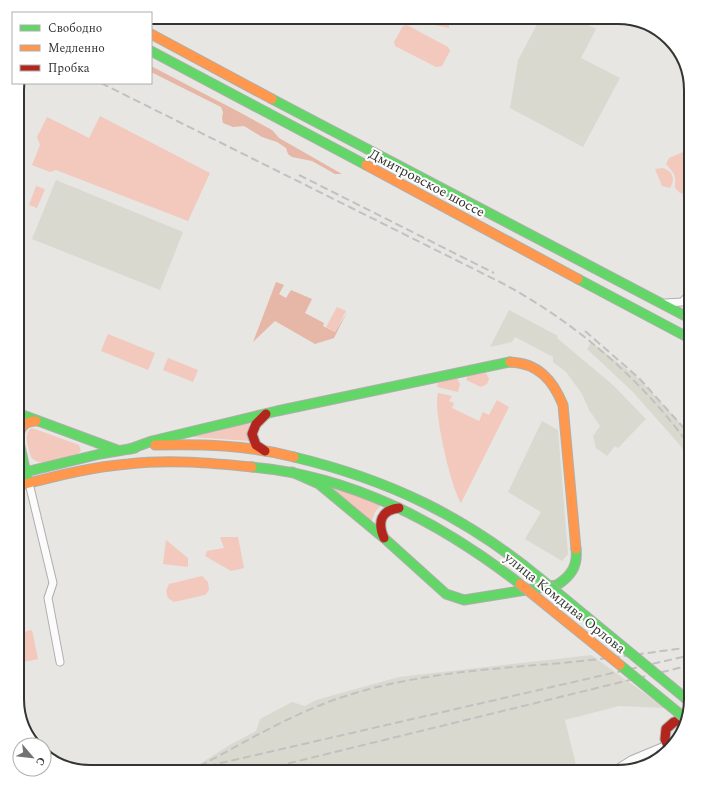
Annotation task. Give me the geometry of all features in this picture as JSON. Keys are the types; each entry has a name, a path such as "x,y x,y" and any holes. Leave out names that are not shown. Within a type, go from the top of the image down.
{"main road":[{"name":"Дмитровское шоссе","path":"152,35 366,150 684,315"},
{"name":"Дмитровское шоссе","path":"152,52 684,335"},
{"path":"24,473 100,454 130,449 152,441 266,414 504,362 524,362 537,368 548,376 560,395 565,420 577,558 576,568 569,577 557,585 464,600 458,599 446,594 384,538 319,484 292,472 189,460 136,463 102,468 24,484"},
{"path":"266,414 256,424 252,434 256,445 269,453"},
{"path":"24,416 92,442 119,450"},
{"path":"24,424 36,421"},
{"path":"92,442 100,454 102,468"},
{"name":"улица Комдива Орлова","path":"130,449 189,443 228,445 309,461 360,475 428,504 458,519 490,540 542,580 684,697"},
{"name":"улица Комдива Орлова","path":"292,472 349,487 400,508 463,542 520,584 682,716"},
{"path":"24,476 28,483"},
{"path":"384,538 380,530 379,522 381,515 385,511 400,508"},
{"path":"667,744 665,734 668,726 680,720"}],"street":[{"path":"658,302 674,304 684,300"},
{"path":"28,483 53,582 48,598 60,662"},
{"path":"624,764 631,760 659,750"}],"shaded area":[{"path":"434,24 449,24 449,28"},
{"path":"537,24 586,24 596,29 581,58 620,78 583,147 510,108 518,60"},
{"path":"407,25 448,47 450,51 442,66 436,67 395,46 394,42 403,26"},
{"path":"152,67 272,130 279,138 342,174 335,174 312,161 292,157 288,154 286,148 277,142 262,137 244,126 233,127 223,123 223,112 221,107 152,72"},
{"path":"100,116 210,173 188,221 56,170 50,172 32,165 40,145 37,137 47,117 89,138"},
{"path":"684,151 684,194 680,193 675,188 674,174 666,164 669,158"},
{"path":"662,168 672,175 673,181 670,188 662,186 655,169"},
{"path":"56,180 183,232 160,290 32,239"},
{"path":"36,186 45,189 37,208 29,205"},
{"path":"276,282 284,285 279,294 286,298 291,290 312,299 305,313 324,323 323,326 335,332 347,312 334,338 315,344 275,321 253,342"},
{"path":"337,307 346,311 335,332 326,327"},
{"path":"509,310 558,336 557,338 613,385 646,419 618,448 615,446 607,456 596,448 593,436 600,426 589,410 582,394 566,372 553,362 553,357 515,337 512,342 490,347"},
{"path":"108,334 155,353 148,370 101,351"},
{"path":"591,342 638,378 684,427 684,452 632,391 587,349"},
{"path":"168,358 198,370 193,382 163,370"},
{"path":"486,373 489,379 487,384 481,387 466,380 468,376"},
{"path":"457,378 460,384 458,392 437,387 438,383"},
{"path":"438,393 452,396 449,401 454,403 452,408 479,421 483,412 489,415 497,400 509,407 461,503 452,482 440,431 437,402"},
{"path":"542,421 558,430 568,554 562,561 525,539 541,512 508,492"},
{"path":"249,423 250,441 192,437"},
{"path":"32,428 79,445 81,451 77,454 53,462 41,462 35,460 31,457 27,441 27,433"},
{"path":"329,488 355,494 381,505 375,512 371,523"},
{"path":"220,537 238,537 244,568 231,571 205,556 207,551 224,548"},
{"path":"166,540 188,558 188,567 163,564"},
{"path":"202,576 208,582 209,590 205,595 174,602 168,598 166,591 169,584"},
{"path":"32,630 38,659 24,662 24,632"},
{"path":"591,655 665,708 619,706 565,720 576,765 198,765 228,746 256,731 260,719 292,702 305,706 316,700 399,677"}],"railway":[{"path":"103,84 500,282 527,298 554,315 605,354 651,399 684,439"},
{"path":"299,175 494,273"},
{"path":"585,331 639,378 684,428"},
{"path":"202,765 310,709 352,694 378,687 404,681 456,673 594,660 684,648"},
{"path":"212,765 684,657"},
{"path":"282,765 684,667"}],"traffic: fast":[{"path":"152,52 366,165"},
{"path":"272,99 684,315"},
{"path":"578,279 684,335"},
{"path":"130,449 152,441 277,411 510,362"},
{"path":"24,416 117,450"},
{"path":"24,472 100,454 135,448"},
{"path":"294,457 363,477 395,489 426,504 485,537 542,580"},
{"path":"24,464 27,478"},
{"path":"252,467 289,472 325,480 394,506 459,541 520,584"},
{"path":"292,472 319,484 384,538 446,594 464,600 557,585 570,574 575,565 576,549"},
{"path":"542,580 684,697"},
{"path":"620,665 682,716"}],"traffic: slow":[{"path":"152,35 272,99"},
{"path":"366,165 578,279"},
{"path":"510,362 529,366 543,374 554,388 563,405 576,549"},
{"path":"24,424 36,421"},
{"path":"155,445 225,446 259,450 294,457"},
{"path":"24,484 114,465 159,462 190,462 252,467"},
{"path":"520,584 620,665"}],"traffic: jam":[{"path":"265,451 256,445 252,434 256,424 266,414"},
{"path":"384,538 381,527 382,518 388,511 399,508"},
{"path":"667,744 665,739 666,729 674,722 680,720"}]}
